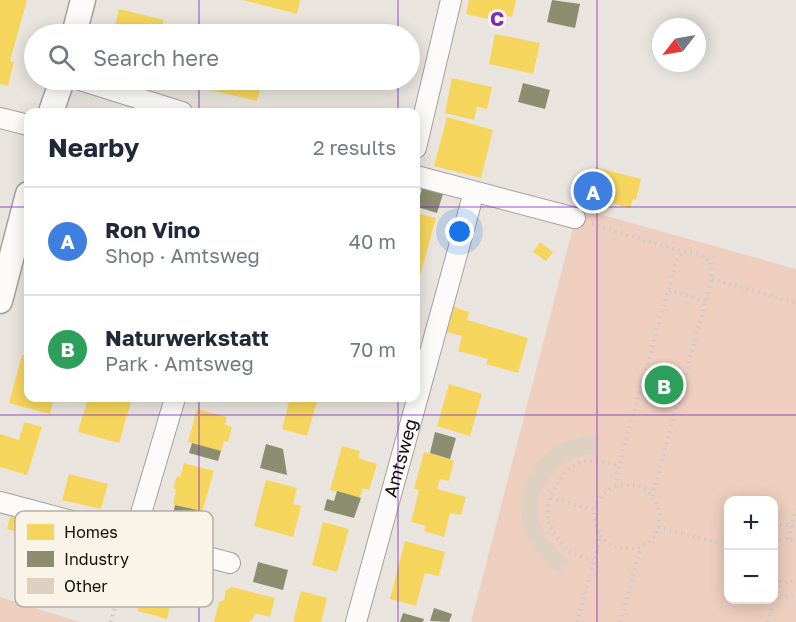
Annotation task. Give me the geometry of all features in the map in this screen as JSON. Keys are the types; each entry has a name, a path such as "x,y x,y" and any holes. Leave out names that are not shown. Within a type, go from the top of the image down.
{"street":[{"path":"77,24 83,0"},
{"path":"420,131 451,0"},
{"path":"52,108 59,90"},
{"path":"112,90 169,108"},
{"path":"0,118 24,124"},
{"path":"420,177 575,218"},
{"name":"Amtsweg","path":"420,389 474,192"},
{"path":"0,301 24,209"},
{"path":"142,511 174,402"},
{"name":"Amtsweg","path":"356,622 416,402"},
{"path":"0,502 34,511"},
{"path":"213,558 230,563"}],"path":[{"path":"575,218 683,252 698,254 711,261 712,279 652,496"},
{"path":"615,486 676,262 683,252"},
{"path":"712,279 796,303"},
{"path":"669,290 706,301"},
{"path":"594,561 569,551 556,536 547,518 551,498 556,485 566,471 581,463 599,461 619,465"},
{"path":"615,486 638,486 652,496 659,509 658,527 651,541 641,547 629,550 618,549 601,537 594,519 594,510 601,497 615,486"},
{"path":"551,498 594,510"},
{"path":"789,538 794,526 796,508"},
{"path":"778,525 794,526"},
{"path":"658,527 724,544"},
{"path":"577,622 601,537"},
{"path":"778,539 789,538 796,542"},
{"path":"620,622 641,547"},
{"path":"778,586 780,581 784,583 796,580"},
{"path":"778,596 796,595"},
{"path":"768,622 772,604"},
{"path":"111,622 115,607"}],"shaded area":[{"path":"578,208 796,269 796,622 471,622"},
{"path":"0,597 15,602 15,607 32,607 80,622 0,622"}],"building: Homes":[{"path":"0,0 27,0 10,61 14,62 8,86 0,84"},
{"path":"243,0 300,0 297,14"},
{"path":"469,0 516,0 512,17 495,13 493,20 466,14"},
{"path":"119,9 164,20 163,24 115,24"},
{"path":"495,34 540,43 533,74 489,64"},
{"path":"452,78 492,87 487,109 477,107 474,120 445,113"},
{"path":"211,90 260,90 257,101"},
{"path":"447,117 493,130 481,178 434,166"},
{"path":"595,167 641,179 636,200 633,199 630,208 587,197"},
{"path":"420,214 436,218 420,276"},
{"path":"540,242 553,252 546,261 533,252"},
{"path":"451,306 469,312 467,320 528,338 518,373 486,364 488,359 458,351 462,336 444,331"},
{"path":"22,355 24,355 24,402 53,402 50,414 9,403"},
{"path":"449,384 482,394 470,436 437,426"},
{"path":"87,402 131,402 119,443 78,432"},
{"path":"289,402 317,402 307,436 282,429"},
{"path":"197,409 227,417 225,425 232,427 228,442 224,441 221,451 188,442"},
{"path":"24,422 42,427 27,475 0,467 0,434 19,440"},
{"path":"342,446 360,451 358,458 377,464 369,490 363,488 360,498 330,490"},
{"path":"424,452 454,460 449,481 440,479 437,489 466,497 461,515 450,513 444,537 424,531 426,526 411,522 419,490 414,489"},
{"path":"184,463 214,471 202,511 173,504 176,489 173,488 177,476 180,477"},
{"path":"69,474 108,484 101,509 62,500"},
{"path":"266,480 297,488 293,504 301,506 293,537 254,526"},
{"path":"10,517 15,518 15,531 7,529"},
{"path":"323,522 349,529 337,572 312,565"},
{"path":"405,541 445,552 439,576 425,573 416,606 390,599"},
{"path":"232,587 275,598 270,617 255,613 253,619 248,622 214,622 219,602 224,600 226,590"},
{"path":"301,591 327,598 321,622 293,622"},
{"path":"134,607 170,607 167,619 138,611 138,608"}],"building: Industry":[{"path":"552,0 580,4 575,28 547,22"},
{"path":"523,83 550,90 545,109 518,102"},
{"path":"422,188 443,194 437,213 420,208"},
{"path":"435,432 456,438 450,459 430,453"},
{"path":"192,443 221,451 218,461 189,453"},
{"path":"266,444 283,449 287,475 260,468"},
{"path":"337,491 361,498 354,518 324,510 327,499 334,501"},
{"path":"175,505 202,511 174,511"},
{"path":"258,562 288,570 283,590 253,582"},
{"path":"434,608 452,614 449,622 430,621"},
{"path":"403,613 424,619 423,622 400,622"}],"building: Other":[{"path":"583,436 599,437 596,455 585,455 565,462 549,476 539,495 538,517 545,537 559,553 569,559 563,574 550,567 531,545 521,519 523,490 535,464 556,445"}],"place":[{"name":"Ron Vino","path":"593,191"},
{"name":"Naturwerkstatt","path":"664,385"}]}
